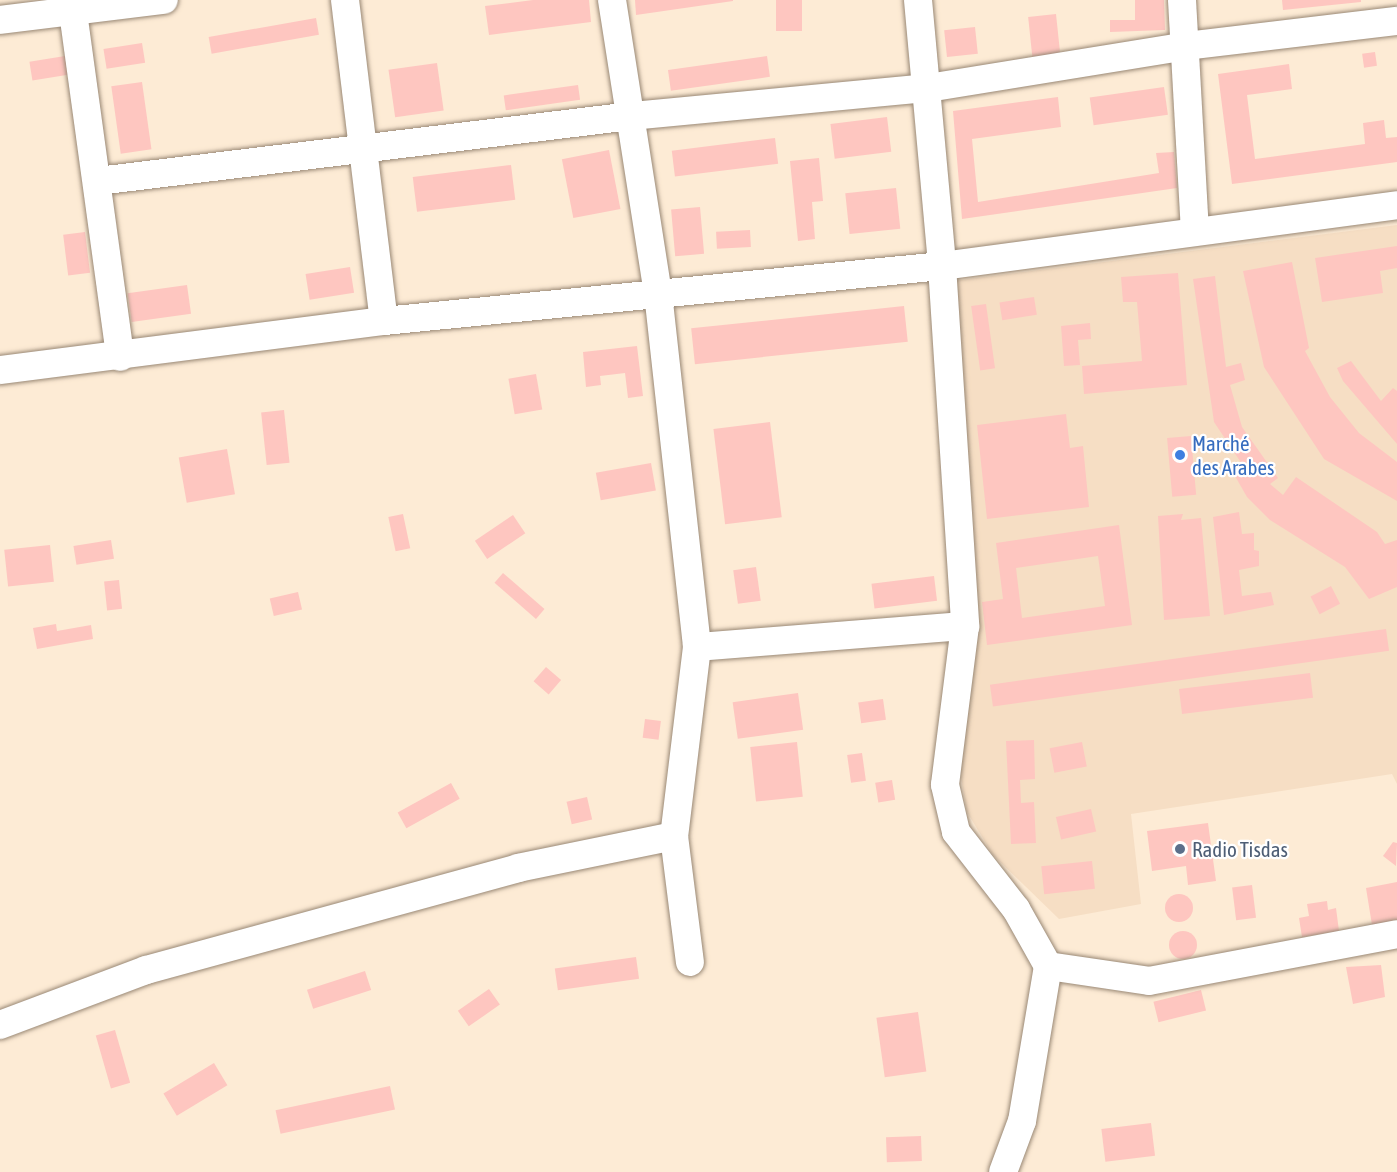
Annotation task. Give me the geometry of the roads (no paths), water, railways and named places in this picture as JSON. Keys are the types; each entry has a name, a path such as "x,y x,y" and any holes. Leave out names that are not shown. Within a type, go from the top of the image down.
{"street":[{"path":"0,20 164,0"},
{"path":"345,0 384,321"},
{"path":"612,0 658,293 697,647 674,836 690,962"},
{"path":"918,0 928,87 942,266 964,626 945,786 953,820 1048,966 1022,1121 1003,1172"},
{"path":"1182,0 1195,231"},
{"path":"73,12 98,181 120,357"},
{"path":"98,181 362,151 631,116 928,87 1186,46 1397,21"},
{"path":"0,370 120,357 384,321 942,266 1397,205"},
{"path":"697,647 964,626"},
{"path":"0,1025 146,970 518,868 674,836"},
{"path":"1048,966 1149,981 1397,934"}],"place":[{"name":"Marché des Arabes","path":"1180,455"},
{"name":"Radio Tisdas","path":"1180,849"}]}
